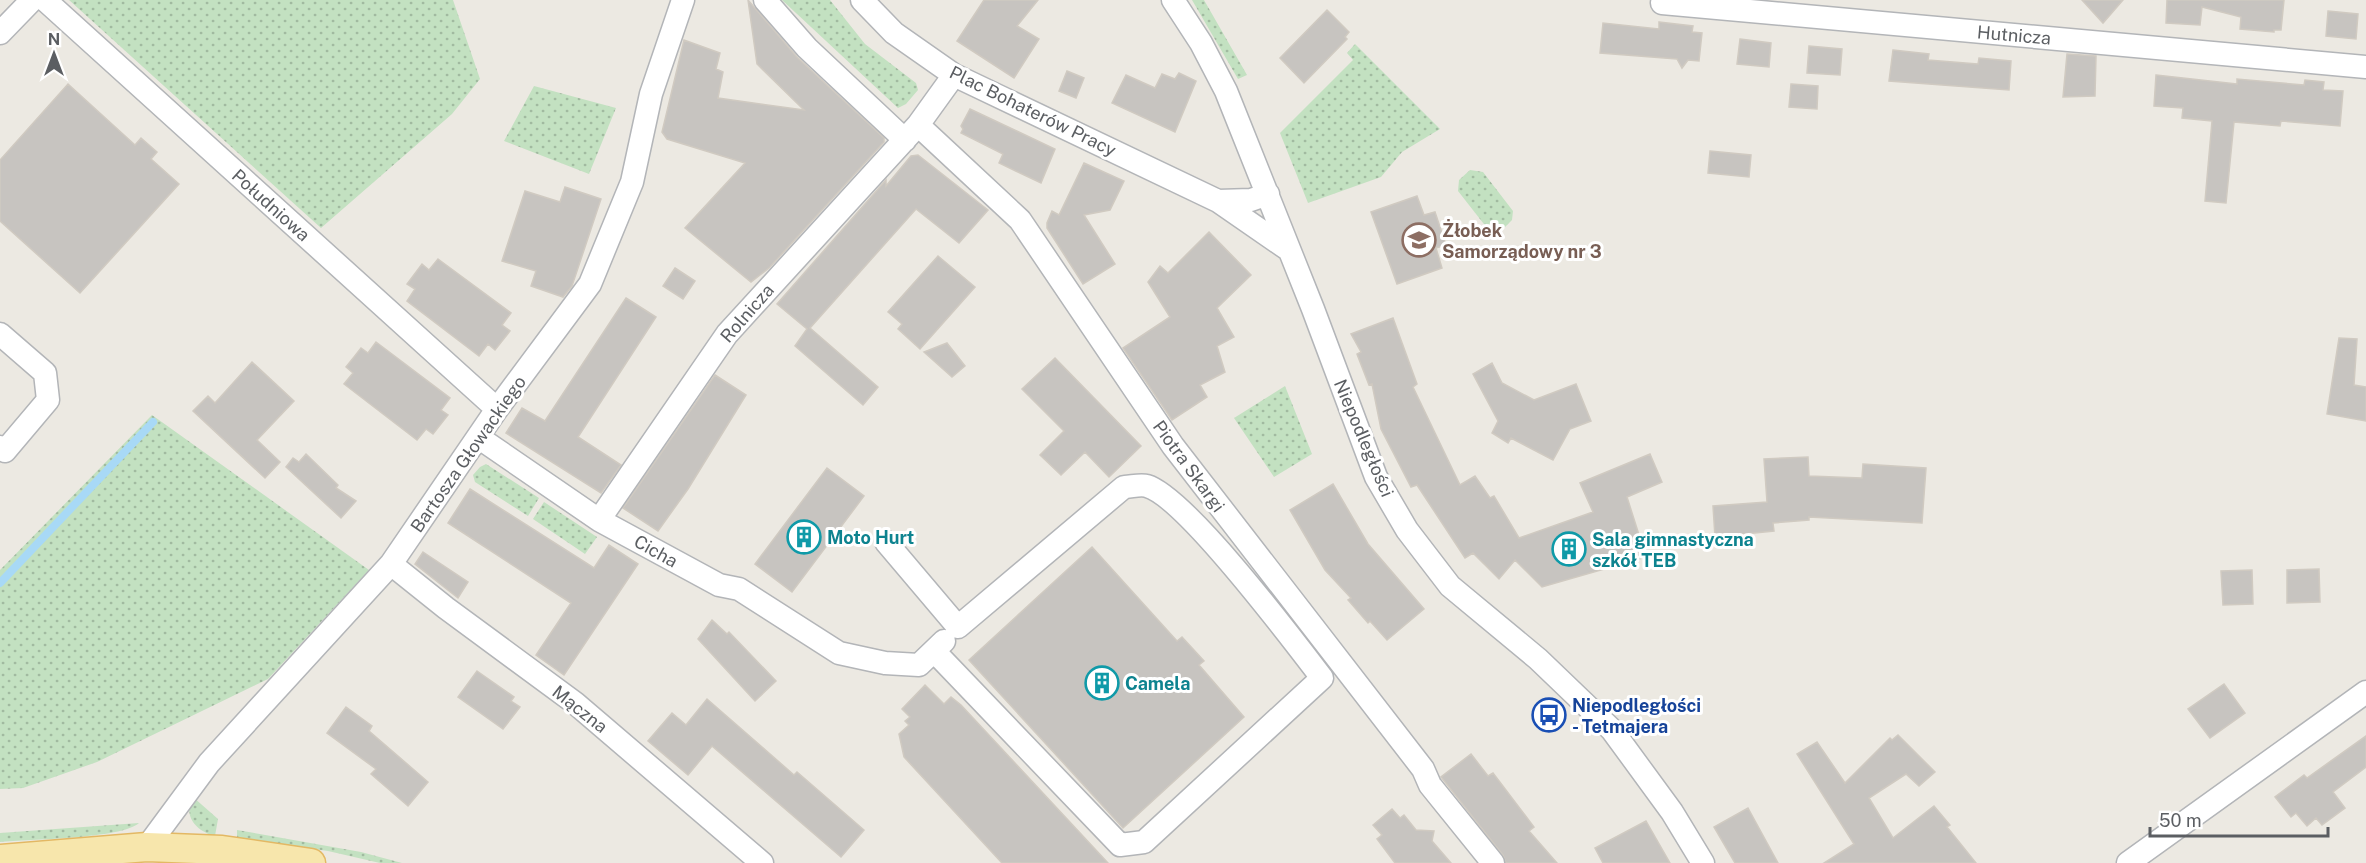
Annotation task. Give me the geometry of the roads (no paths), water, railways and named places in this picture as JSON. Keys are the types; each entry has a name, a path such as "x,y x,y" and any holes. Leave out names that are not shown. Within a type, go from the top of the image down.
{"main road":[{"path":"0,859 147,847 222,850 311,863"}],"street":[{"path":"0,33 32,0"},
{"name":"Południowa","path":"45,0 497,410"},
{"name":"Bartosza Głowackiego","path":"147,847 209,763 391,564 497,410 590,284 632,182 651,94 683,0"},
{"name":"Piotra Skargi","path":"765,0 807,48 1020,220 1173,446 1423,769 1430,785 1493,863"},
{"name":"Plac Bohaterów Pracy","path":"862,0 894,33 954,75 1218,201 1289,250"},
{"name":"Niepodległości","path":"1173,0 1201,43 1226,91 1268,194 1376,477 1407,530 1450,586 1538,659 1612,730 1672,812 1703,863"},
{"name":"Hutnicza","path":"1662,3 1755,6 2366,67"},
{"path":"912,132 954,75"},
{"name":"Rolnicza","path":"599,519 727,334 912,132"},
{"name":"Plac Bohaterów Pracy","path":"1218,201 1251,200 1268,194"},
{"path":"0,334 45,373 48,400 2,452"},
{"name":"Cicha","path":"478,437 599,519 718,585 739,589 839,653 885,663 919,665 934,651"},
{"path":"1146,486 1162,495 1191,520 1275,617 1322,678 1144,842 1120,845 934,651 958,627 1124,487 1146,486"},
{"path":"886,542 958,627"},
{"name":"Mączna","path":"391,564 446,609 575,703 762,863"},
{"path":"2128,863 2366,692"}],"waterway":[{"path":"0,583 153,422"}],"place":[{"name":"Żłobek Samorządowy nr 3","path":"1419,240"},
{"name":"Moto Hurt","path":"804,537"},
{"name":"Sala gimnastyczna szkół TEB","path":"1569,549"},
{"name":"Camela","path":"1102,683"},
{"name":"Niepodległości - Tetmajera","path":"1549,715"}]}
